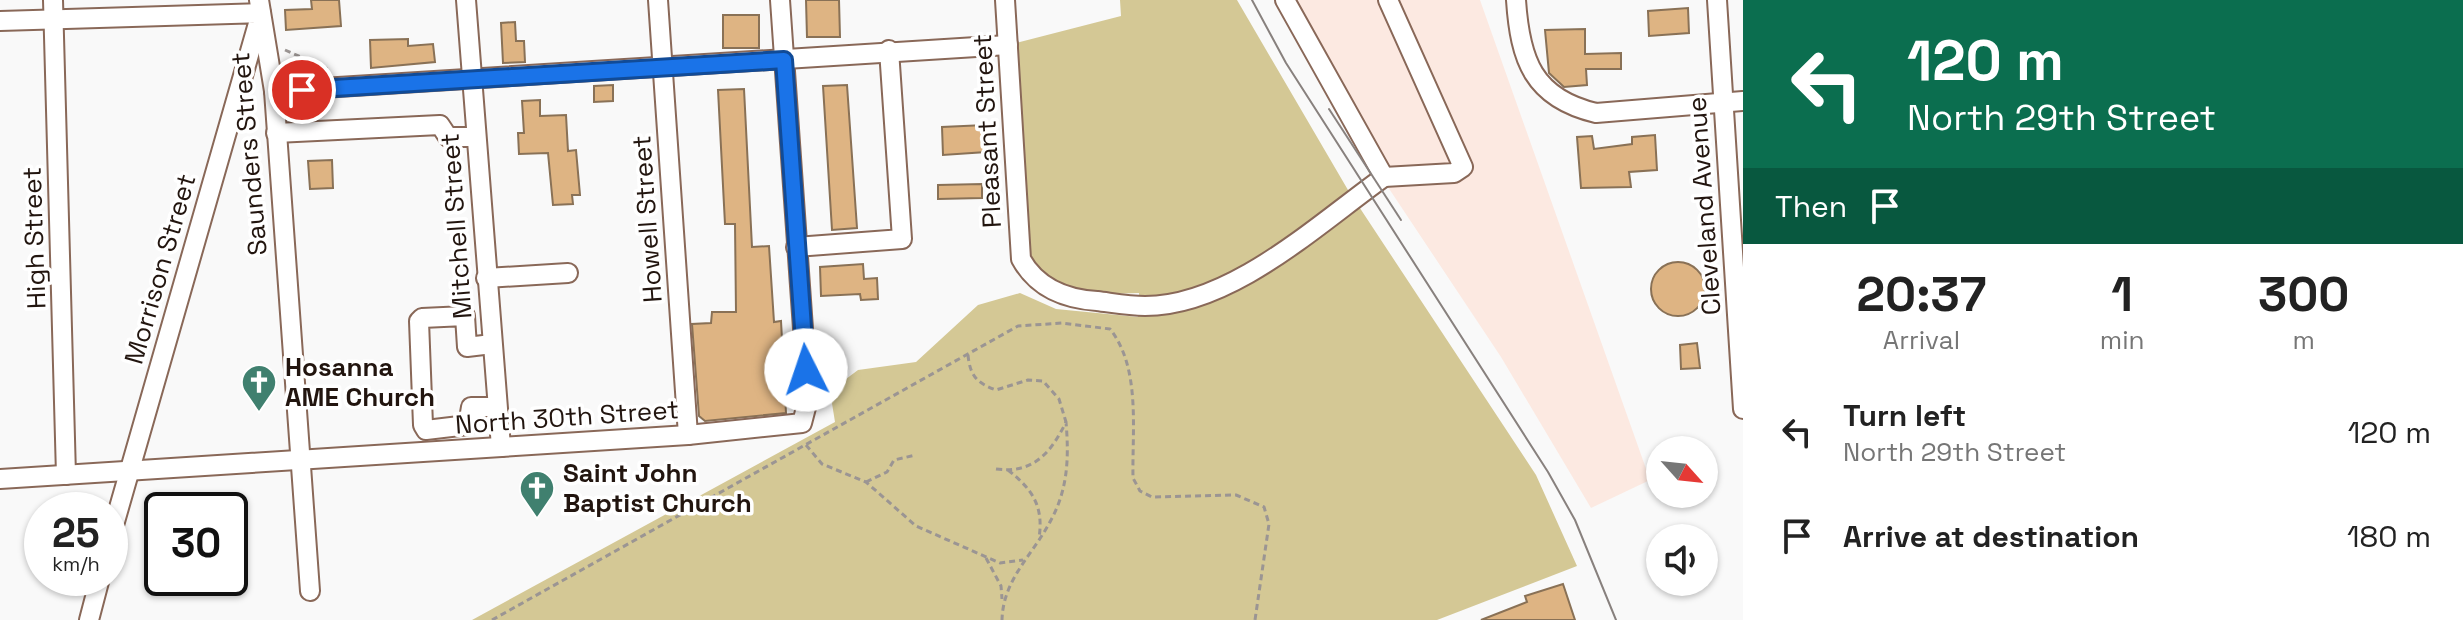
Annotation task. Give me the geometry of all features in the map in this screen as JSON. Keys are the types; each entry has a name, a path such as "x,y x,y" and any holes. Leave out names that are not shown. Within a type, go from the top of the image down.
{"street":[{"name":"High Street","path":"53,0 66,475"},
{"name":"Mitchell Street","path":"466,0 501,447"},
{"name":"Howell Street","path":"658,0 688,435"},
{"path":"780,0 796,247 902,239 889,50"},
{"name":"Pleasant Street","path":"1005,0 1021,259 1046,288 1073,299 1148,306 1207,293 1275,257 1384,177"},
{"path":"1285,0 1384,177 1454,173 1463,167 1388,0"},
{"path":"1516,0 1525,60 1540,85 1579,109 1596,113 1743,101"},
{"name":"Cleveland Avenue","path":"1717,0 1743,409"},
{"path":"0,21 260,7"},
{"name":"Saunders Street","path":"260,7 274,91 310,591"},
{"name":"Morrison Street","path":"122,492 260,7"},
{"path":"274,91 472,81 889,50 1008,45"},
{"path":"276,133 440,125 448,137 475,137"},
{"name":"North 30th Street","path":"0,479 688,435 802,423 808,400 796,247"},
{"path":"486,278 568,273"},
{"path":"492,344 467,347 465,316 422,318 419,321 423,425 426,430 468,425 471,407 497,407"},
{"path":"89,620 95,596"}],"path":[{"path":"285,50 337,76"},
{"path":"492,620 1018,326 1062,323 1110,329 1123,345 1129,369 1133,478 1140,491 1152,497 1236,495 1264,507 1269,524 1255,620"},
{"path":"968,354 970,373 978,382 996,390 1037,378 1043,381 1059,399 1066,422 1064,490 1002,601"},
{"path":"996,469 1008,470 1039,462 1050,451 1066,422"},
{"path":"806,445 822,464 866,482 916,526 1000,563 1026,558"},
{"path":"866,482 887,472 894,460 916,455"},
{"path":"1008,470 1036,498 1041,524 1038,541"},
{"path":"984,555 996,574 1002,601 1002,620"}],"shaded area":[{"path":"1120,0 1237,0 1348,190 1536,475 1577,566 1437,620 472,620 835,422 830,391 858,370 916,362 978,305 1020,293 1056,309 1138,317 1139,293 1078,295 1026,269 1008,45 1121,16"},
{"path":"1277,0 1480,0 1646,469 1646,482 1591,508 1501,357 1356,139"}],"building":[{"path":"311,0 339,0 341,26 286,30 285,10 312,9"},
{"path":"806,0 839,0 840,37 807,37"},
{"path":"1688,8 1689,33 1649,36 1648,11"},
{"path":"723,15 759,15 759,48 723,48"},
{"path":"515,22 516,41 524,41 525,62 503,63 501,23"},
{"path":"1585,29 1585,54 1621,53 1621,69 1586,69 1587,85 1564,87 1549,73 1545,30"},
{"path":"408,39 408,46 433,44 435,62 371,68 370,40"},
{"path":"613,85 613,101 594,102 594,86"},
{"path":"847,85 857,228 832,230 823,86"},
{"path":"744,89 752,247 769,246 774,322 781,321 786,413 705,421 699,416 692,324 711,323 712,312 736,312 735,224 725,224 718,90"},
{"path":"540,100 540,116 566,115 568,151 576,150 580,195 572,195 573,204 553,205 548,153 519,154 518,133 524,133 522,101"},
{"path":"985,125 986,152 943,155 942,127"},
{"path":"1655,135 1657,170 1629,172 1631,187 1581,188 1577,137 1592,136 1594,149 1632,144 1632,137"},
{"path":"332,160 333,188 310,189 308,161"},
{"path":"982,184 982,198 938,199 938,185"},
{"path":"1678,262 1697,270 1705,289 1697,308 1678,316 1659,308 1651,289 1659,270"},
{"path":"863,264 864,279 877,278 878,299 861,300 860,294 821,296 820,267"},
{"path":"1697,343 1700,368 1681,369 1680,345"},
{"path":"1563,584 1575,620 1481,620 1527,602 1525,596"}],"tram line":[{"path":"1252,0 1286,63 1548,472 1575,520 1616,620"},
{"path":"1329,109 1401,220"}],"place":[{"name":"Hosanna AME Church","path":"259,413"},
{"name":"Saint John Baptist Church","path":"537,519"}],"route":[{"path":"302,90 784,60 806,370"}]}
